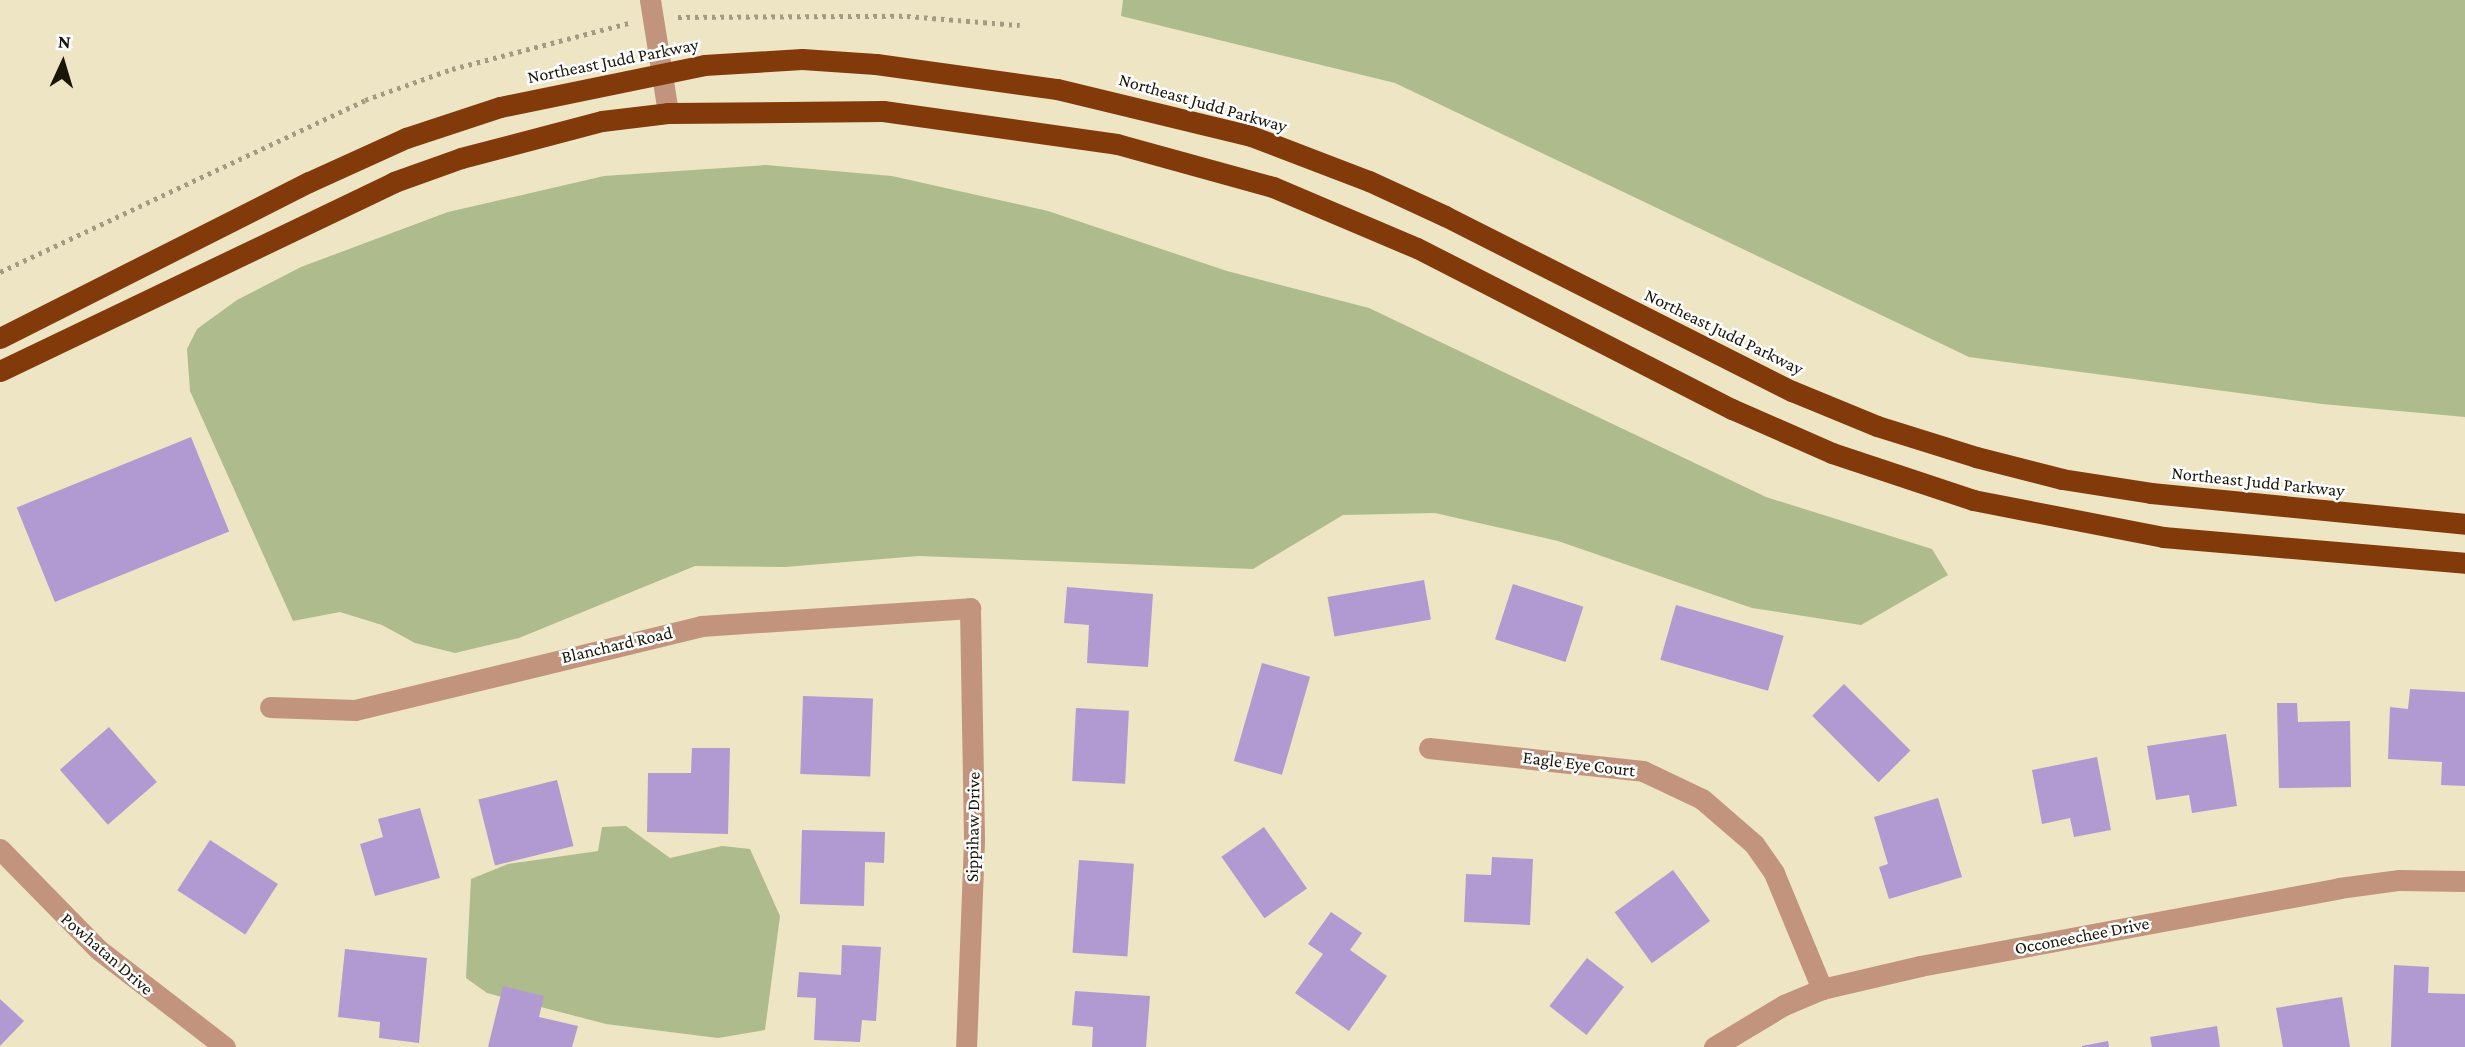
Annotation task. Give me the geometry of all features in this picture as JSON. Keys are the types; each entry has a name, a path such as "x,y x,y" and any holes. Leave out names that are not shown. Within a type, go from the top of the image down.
{"highway":[{"name":"Northeast Judd Parkway","path":"0,338 406,138 500,107 663,72 802,59 876,64 1057,89 1148,108 1251,136 1369,181 1792,391 1964,454 2062,480 2151,493 2465,524"},
{"path":"0,371 394,182 535,136 602,121 668,113 883,111 1051,132 1188,160 1348,217 1732,409 1832,453 1900,476 2063,521 2163,537 2465,563"}],"street":[{"path":"650,0 668,113"},
{"name":"Blanchard Road","path":"270,707 355,710 701,626 970,608"},
{"name":"Sippihaw Drive","path":"966,1047 974,827 970,608"},
{"name":"Eagle Eye Court","path":"1429,748 1632,769 1677,784 1702,799 1754,844 1774,873 1822,989"},
{"name":"Powhatan Drive","path":"0,849 99,950 225,1047"},
{"name":"Occoneechee Drive","path":"1714,1047 1784,1005 1822,989 2339,888 2399,880 2465,881"}],"path":[{"path":"706,15 907,16 1020,25"},
{"path":"0,272 365,100 452,69 605,26"}],"green space":[{"path":"1123,0 2465,0 2465,417 2322,404 1969,357 1395,83 1121,16"},
{"path":"766,165 892,176 1048,211 1227,271 1369,308 1766,497 1932,549 1948,575 1861,625 1752,608 1558,541 1435,513 1343,515 1253,569 919,556 785,567 695,566 519,638 455,653 415,643 382,625 340,612 293,621 190,391 187,349 197,329 237,300 301,267 448,212 604,176"},
{"path":"626,826 670,858 722,846 750,849 780,916 765,1030 718,1038 606,1024 487,993 466,978 471,879 508,864 598,851 602,827"}],"building":[{"path":"191,437 229,532 55,602 17,507"},
{"path":"1424,580 1431,619 1334,636 1327,597"},
{"path":"1513,584 1583,607 1565,662 1495,639"},
{"path":"1067,587 1153,594 1148,667 1087,663 1089,625 1064,623"},
{"path":"1676,605 1784,636 1768,691 1660,660"},
{"path":"1262,663 1310,677 1282,775 1234,761"},
{"path":"1844,684 1910,750 1879,782 1812,716"},
{"path":"2410,689 2465,692 2465,786 2441,785 2442,762 2388,759 2390,707 2408,709"},
{"path":"803,696 873,698 870,776 800,774"},
{"path":"2277,703 2297,703 2298,722 2350,721 2351,787 2279,788"},
{"path":"1076,708 1129,711 1125,784 1072,781"},
{"path":"109,727 157,782 108,825 60,770"},
{"path":"2226,734 2237,806 2192,813 2189,795 2156,800 2147,746"},
{"path":"692,748 730,748 728,834 647,832 648,773 691,773"},
{"path":"2097,757 2111,830 2074,837 2070,818 2042,824 2032,770"},
{"path":"557,780 573,846 495,866 478,800"},
{"path":"1938,798 1962,877 1889,899 1879,867 1888,864 1874,817"},
{"path":"420,808 440,878 375,896 360,844 383,837 378,819"},
{"path":"1264,827 1307,888 1264,918 1221,857"},
{"path":"802,830 885,832 884,863 865,862 864,906 800,904"},
{"path":"210,840 278,884 245,934 177,890"},
{"path":"1492,857 1533,859 1530,925 1464,922 1466,874 1491,875"},
{"path":"1079,860 1134,864 1127,957 1073,953"},
{"path":"1673,870 1710,921 1652,963 1615,912"},
{"path":"1331,912 1362,933 1350,950 1387,976 1349,1031 1295,993 1323,954 1308,944"},
{"path":"842,945 881,947 876,1021 862,1020 860,1042 814,1040 816,998 797,997 799,972 841,975"},
{"path":"345,949 427,958 419,1043 379,1038 380,1022 338,1017"},
{"path":"1587,958 1624,987 1586,1035 1549,1006"},
{"path":"2394,965 2429,967 2428,993 2465,994 2465,1047 2391,1047"},
{"path":"503,986 544,996 539,1017 578,1026 572,1047 488,1047"},
{"path":"1075,991 1150,996 1146,1047 1092,1047 1093,1027 1072,1025"},
{"path":"2342,997 2350,1047 2283,1047 2276,1008"},
{"path":"0,999 24,1021 0,1046"},
{"path":"2217,1026 2220,1047 2152,1047 2150,1037"},
{"path":"2108,1041 2109,1047 2082,1047 2082,1046"}]}
